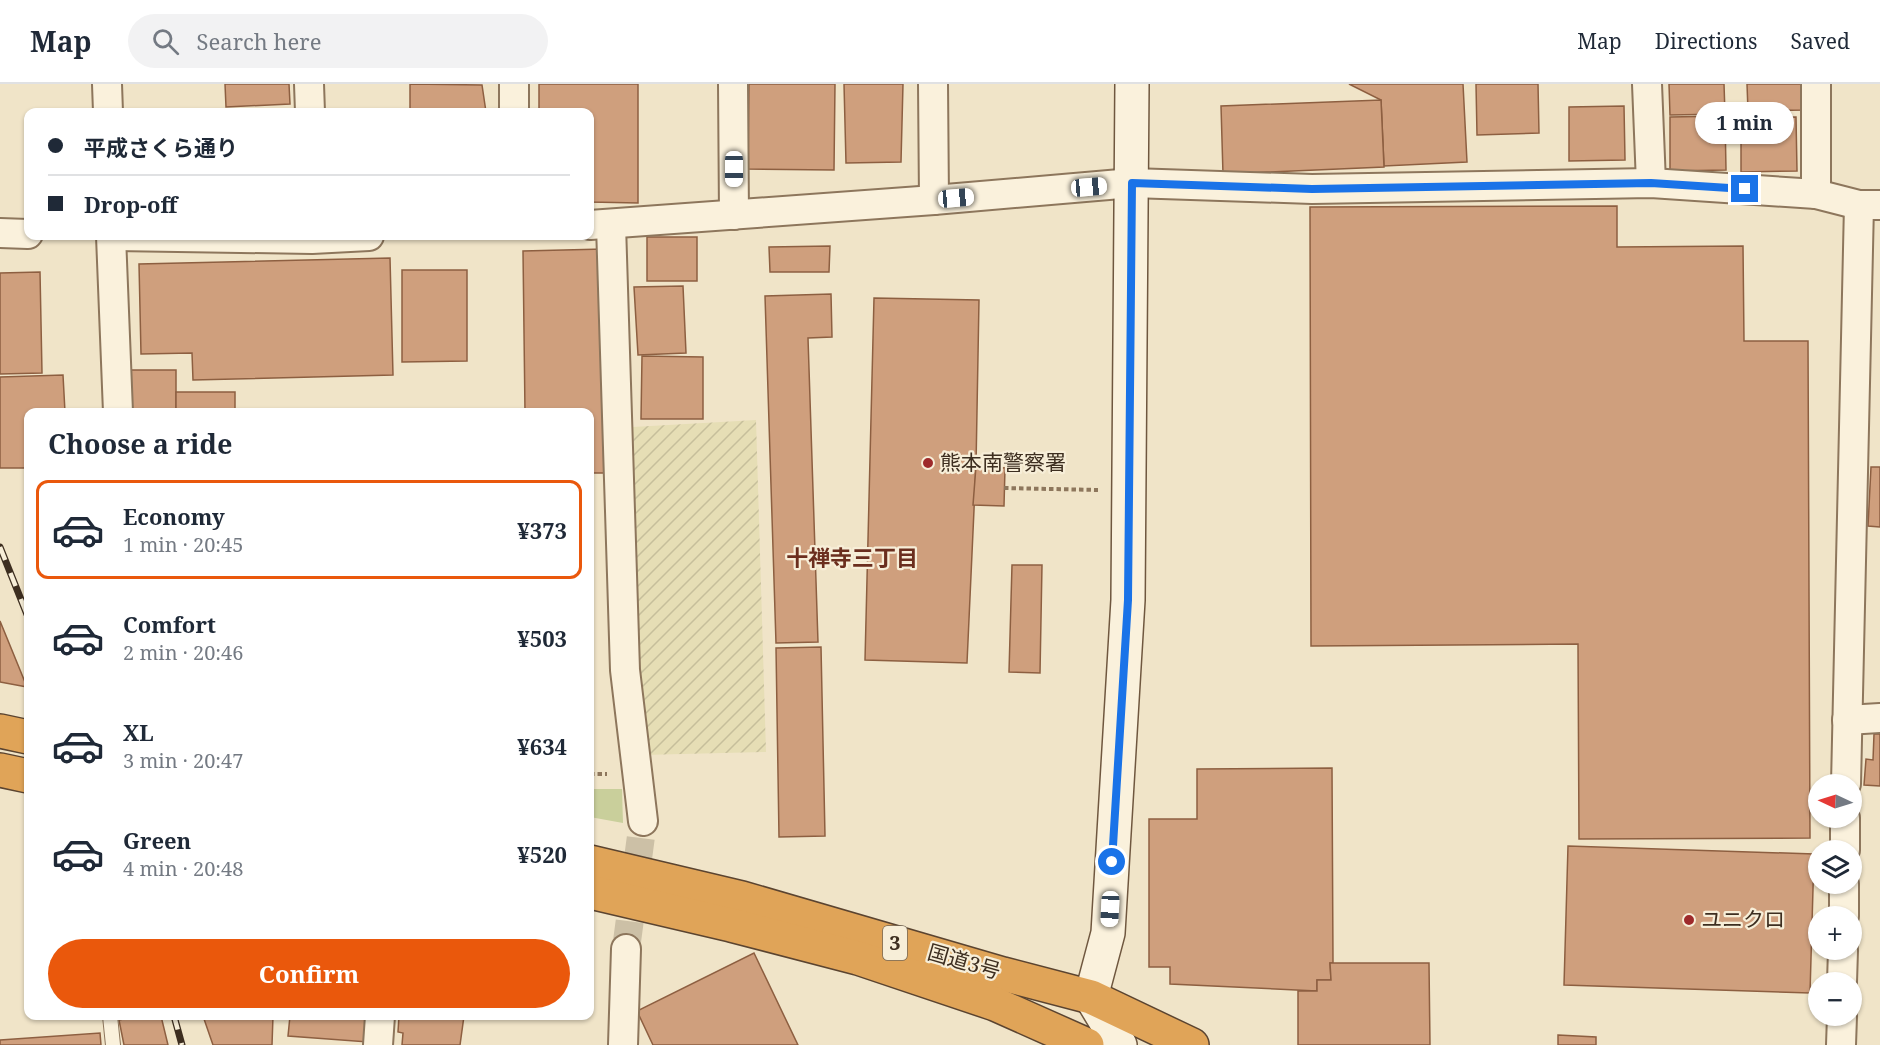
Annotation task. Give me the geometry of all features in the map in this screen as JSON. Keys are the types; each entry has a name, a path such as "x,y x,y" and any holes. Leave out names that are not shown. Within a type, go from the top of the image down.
{"highway":[{"path":"0,731 24,736"},
{"path":"0,770 24,775"},
{"name":"国道3号","path":"594,863 742,898 1003,974 1091,997 1192,1045"},
{"name":"国道3号","path":"594,893 858,958 994,1004 1087,1045"}],"street":[{"path":"107,84 108,108"},
{"path":"309,84 309,108"},
{"path":"514,84 514,108"},
{"path":"733,84 734,214"},
{"path":"933,84 934,200"},
{"path":"1120,1045 1091,997 1108,933 1128,600 1132,84"},
{"path":"1647,84 1651,183"},
{"path":"1816,84 1816,194"},
{"path":"643,821 626,670 600,225 1132,183 1312,189 1651,183 1816,194 1870,205 1846,774"},
{"path":"0,233 24,234"},
{"path":"113,240 118,408"},
{"path":"1847,720 1880,718"},
{"path":"623,1045 626,949"},
{"path":"378,1045 380,1020"},
{"path":"1841,1045 1842,1026"}],"lane":[{"path":"110,1020 113,1045"}],"path":[{"path":"1005,488 1100,490"}],"shaded area":[{"path":"756,420 766,752 642,755 633,427"}],"green space":[{"path":"594,789 622,789 623,823 594,818"}],"building":[{"path":"225,84 289,84 290,104 226,107"},
{"path":"410,84 482,85 485,108 410,108"},
{"path":"539,84 638,84 638,203 594,202 594,108 539,108"},
{"path":"749,84 835,84 834,170 748,169"},
{"path":"844,84 903,84 901,162 846,163"},
{"path":"1349,84 1463,84 1467,162 1384,166 1381,100"},
{"path":"1476,84 1538,84 1539,133 1477,135"},
{"path":"1669,84 1724,84 1725,114 1670,115"},
{"path":"1747,84 1802,84 1803,110 1748,111"},
{"path":"1381,100 1384,167 1223,174 1221,106"},
{"path":"1624,106 1625,160 1569,161 1569,107"},
{"path":"1725,116 1726,170 1670,171 1670,117"},
{"path":"1796,117 1797,171 1741,172 1741,118"},
{"path":"1617,206 1617,247 1743,246 1744,341 1808,341 1808,828 1810,828 1810,838 1579,839 1578,644 1311,646 1310,207"},
{"path":"647,237 697,237 697,281 647,281"},
{"path":"830,246 829,272 770,272 769,247"},
{"path":"604,249 607,473 594,473 594,408 525,408 523,251"},
{"path":"390,258 393,375 193,380 192,353 141,354 139,264"},
{"path":"402,270 467,270 467,361 402,362"},
{"path":"40,272 42,373 0,374 0,273"},
{"path":"683,286 686,353 638,355 634,287"},
{"path":"831,294 832,337 808,338 818,642 776,643 765,296"},
{"path":"874,298 979,300 976,466 967,663 865,660"},
{"path":"642,356 703,357 703,419 641,419"},
{"path":"131,370 176,370 176,408 131,408"},
{"path":"63,375 65,408 24,408 24,468 0,468 0,377"},
{"path":"176,392 235,392 235,408 176,408"},
{"path":"976,466 1005,468 1004,506 973,505"},
{"path":"1871,467 1880,467 1880,527 1868,526"},
{"path":"1012,565 1042,565 1040,673 1009,672"},
{"path":"0,621 24,680 24,686 0,682"},
{"path":"821,647 825,836 779,837 776,648"},
{"path":"1874,734 1880,734 1880,786 1864,785 1866,759 1873,760"},
{"path":"1332,768 1333,963 1330,963 1331,980 1317,980 1317,991 1170,984 1170,967 1149,967 1149,819 1197,819 1197,769"},
{"name":"ユニクロ","path":"1568,846 1808,854 1808,894 1813,894 1813,906 1808,906 1808,960 1811,960 1811,972 1808,972 1808,993 1564,985"},
{"path":"754,953 798,1045 653,1045 637,1011"},
{"path":"1330,963 1429,963 1430,1045 1298,1045 1298,991 1317,991 1317,980 1331,980"},
{"path":"119,1020 162,1020 168,1045 124,1045"},
{"path":"204,1020 273,1020 272,1045 213,1045"},
{"path":"290,1020 371,1020 368,1042 288,1036"},
{"path":"399,1020 463,1020 460,1045 402,1045 403,1033 398,1032"},
{"path":"100,1033 101,1045 0,1045 0,1040"},
{"path":"1558,1035 1596,1037 1596,1045 1558,1045"}],"tunnel":[{"path":"626,949 643,821"}],"railway":[{"path":"0,547 24,607"},
{"path":"175,1020 182,1045"}],"place":[{"name":"熊本南警察署","path":"928,463"},
{"name":"ユニクロ","path":"1689,920"}],"district":[{"name":"十禅寺三丁目","path":"852,558"}],"route":[{"path":"1112,862 1128,600 1132,183 1312,189 1651,183 1745,189"}]}
